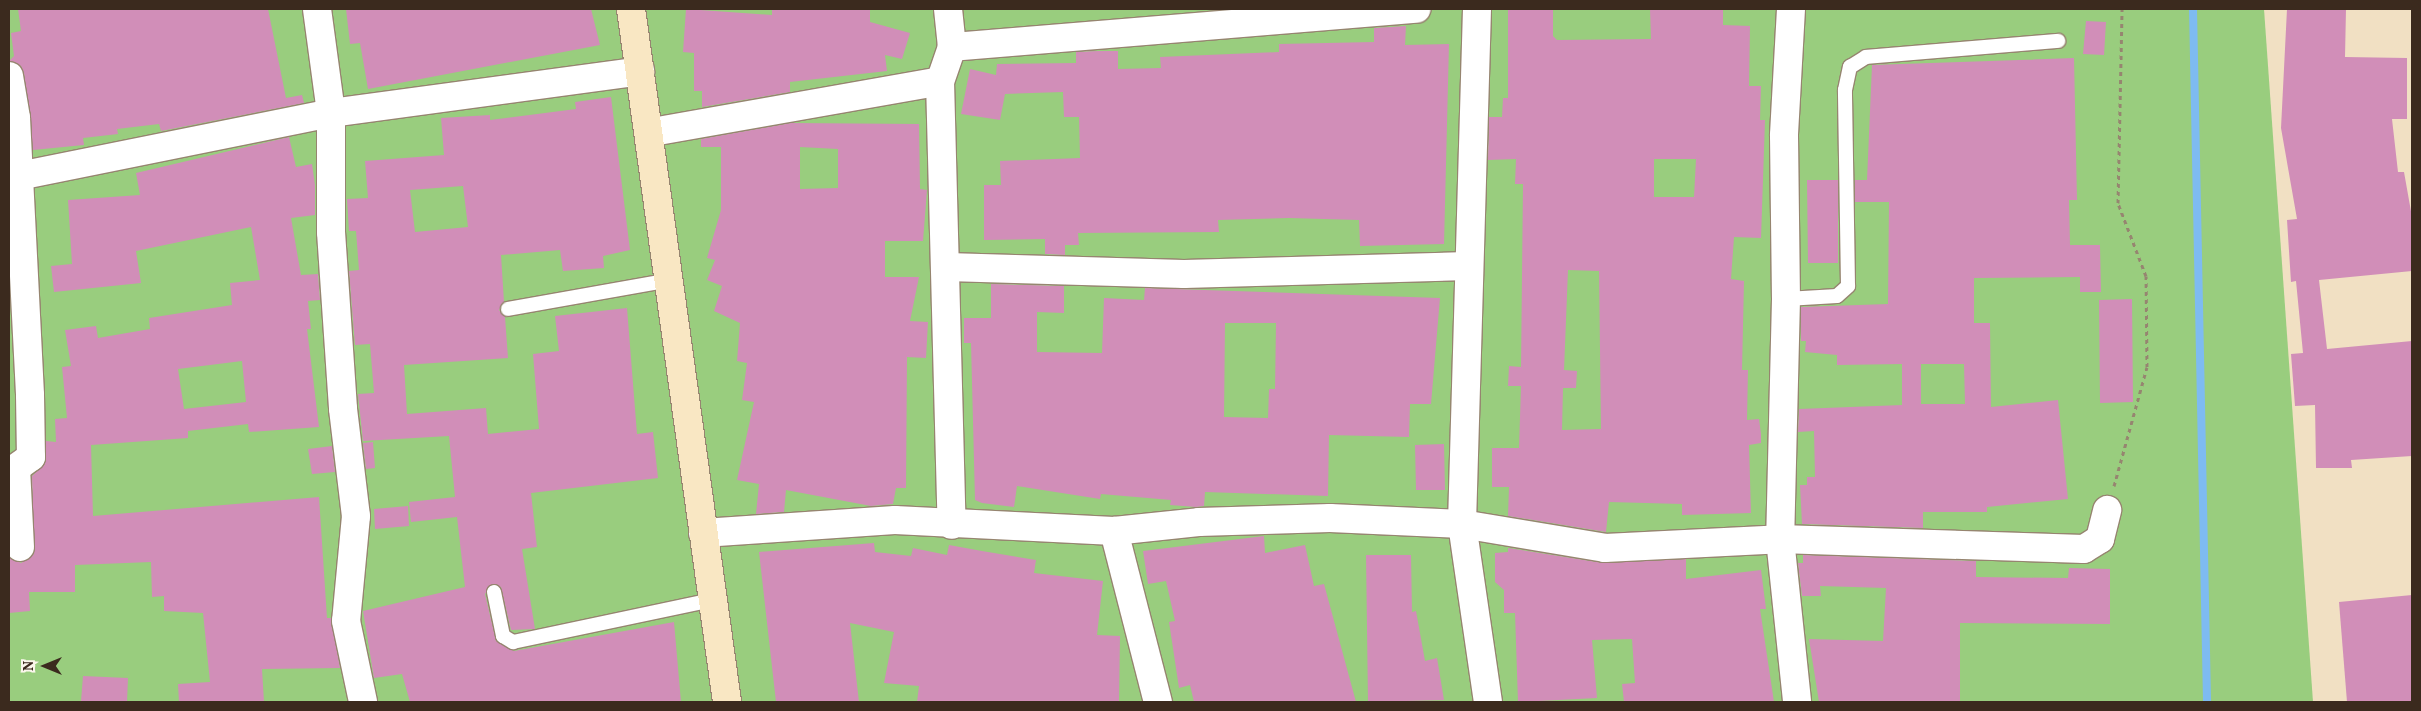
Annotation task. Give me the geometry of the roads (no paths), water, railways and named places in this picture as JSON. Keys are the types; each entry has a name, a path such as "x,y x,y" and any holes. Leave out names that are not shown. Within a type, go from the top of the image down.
{"street":[{"path":"316,9 331,113 330,232 342,409 356,516 346,621 363,702"},
{"path":"631,9 640,71 652,132 703,533 727,702"},
{"path":"948,9 952,47 940,81 947,267 952,525"},
{"path":"952,47 1291,15 1416,9"},
{"path":"1477,9 1467,266 1462,524 1488,702"},
{"path":"1790,9 1784,136 1786,299 1780,538 1798,702"},
{"path":"14,178 331,113 640,71"},
{"path":"9,76 31,457 16,468 20,547"},
{"path":"652,132 940,81"},
{"path":"947,267 1184,274 1467,266"},
{"path":"703,533 895,520 952,525 1114,532 1198,522 1330,518 1462,524 1605,548 1780,538 2084,549 2100,538 2107,510"},
{"path":"1114,532 1158,702"}],"lane":[{"path":"1786,299 1837,296 1848,286 1845,90 1850,67 1866,57 2058,41"},
{"path":"508,309 671,280"},
{"path":"494,592 503,636 513,642 713,600"}],"waterway":[{"path":"2193,9 2207,702"}]}
